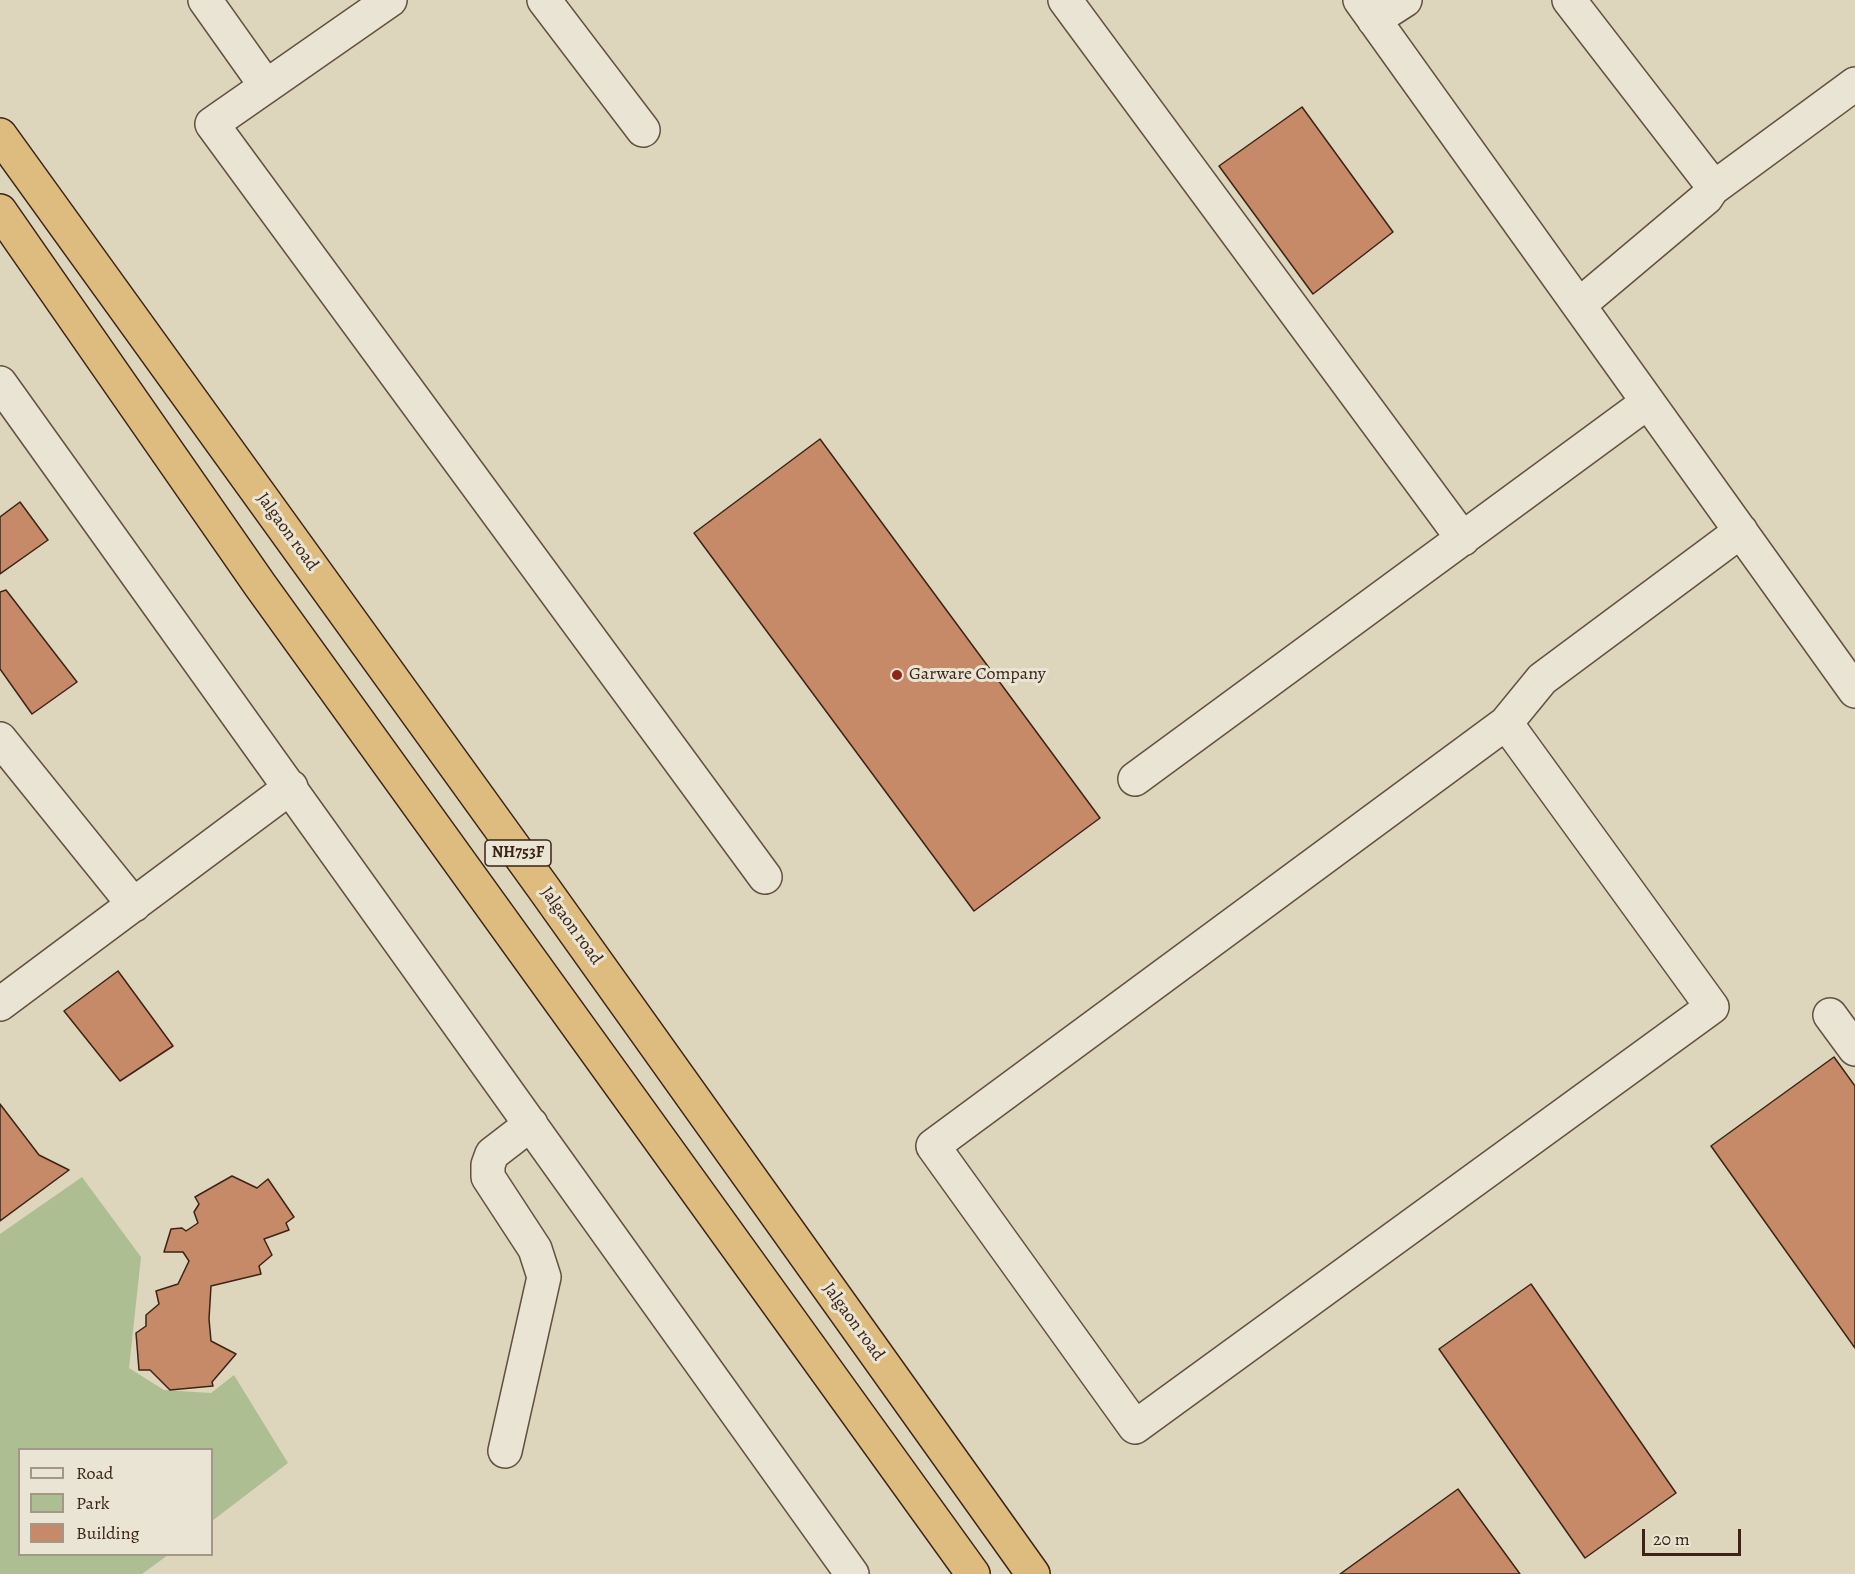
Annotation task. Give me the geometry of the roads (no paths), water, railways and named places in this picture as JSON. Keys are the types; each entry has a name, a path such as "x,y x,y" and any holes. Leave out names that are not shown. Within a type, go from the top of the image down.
{"highway":[{"name":"Jalgaon road","path":"0,135 549,896 1033,1574"},
{"name":"NH753F","path":"0,211 260,585 973,1574"}],"street":[{"path":"205,0 266,87"},
{"path":"390,0 212,124 765,878"},
{"path":"544,0 643,130"},
{"path":"1065,0 1463,539"},
{"path":"1405,0 1367,10 1855,691"},
{"path":"1569,0 1709,181 1712,189"},
{"path":"1579,305 1707,198 1712,189 1855,84"},
{"path":"0,383 852,1574"},
{"path":"1135,779 1648,402"},
{"path":"1506,723 1712,1007 1136,1427 933,1146 1506,723 1542,679 1741,531"},
{"path":"0,739 134,905"},
{"path":"0,1004 291,787"},
{"path":"1830,1015 1855,1049"},
{"path":"505,1451 543,1277 535,1249 488,1177 488,1165 492,1154 531,1124"}],"place":[{"name":"Garware Company","path":"897,675"}]}
